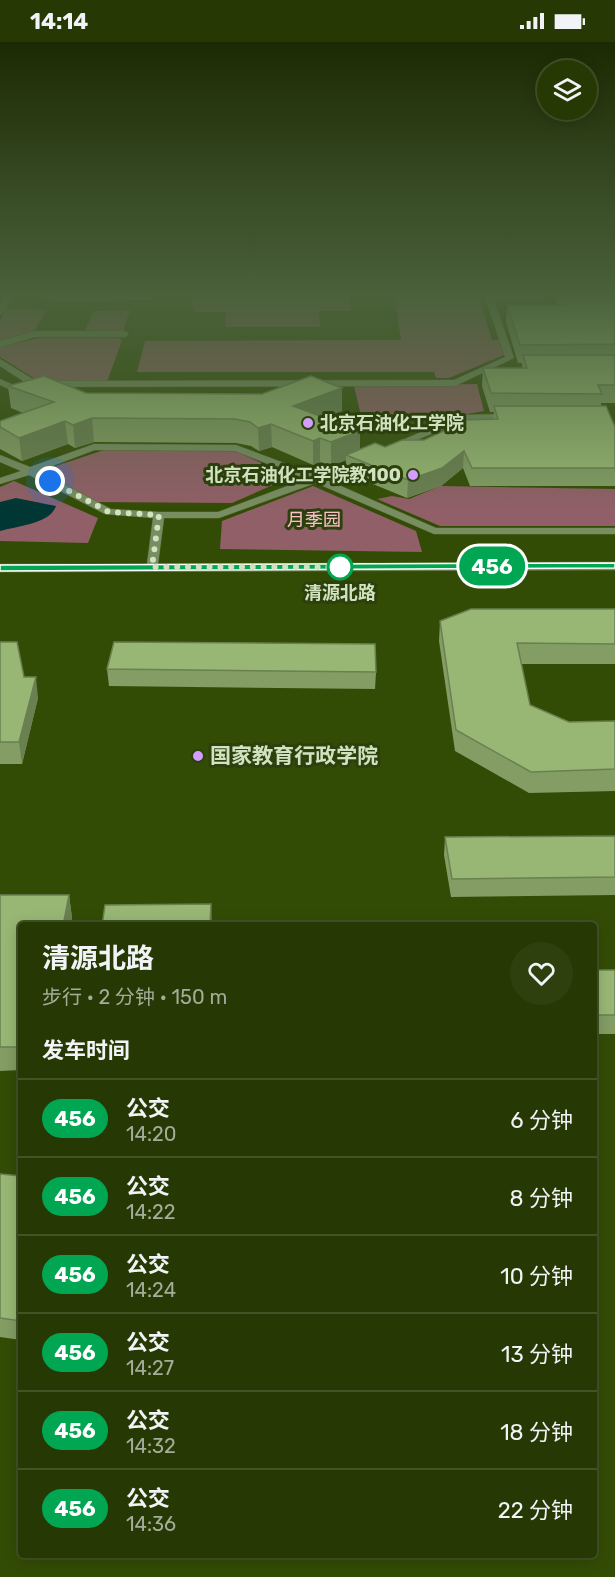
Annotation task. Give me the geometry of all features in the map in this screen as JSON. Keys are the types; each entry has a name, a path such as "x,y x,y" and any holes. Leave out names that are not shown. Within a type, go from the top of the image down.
{"street":[{"path":"6,366 34,384"},
{"path":"0,382 15,389 34,384 113,389 244,390 455,383 494,366"},
{"path":"487,369 510,368"},
{"path":"0,458 109,512 219,515 316,479 465,417 521,417"},
{"path":"0,481 94,447 236,448 316,479 434,531 615,531"},
{"path":"152,567 159,515"},
{"path":"0,568 615,566"}],"green space":[{"path":"14,366 113,366 107,382 40,382"},
{"path":"139,366 479,366 449,378 436,378 434,372 137,372"},
{"path":"477,384 484,411 427,421 362,420 354,386"},
{"path":"104,450 236,451 291,477 232,503 92,502 44,470"},
{"path":"14,481 98,518 88,543 0,541 0,487"},
{"name":"月季园","path":"313,486 416,531 422,552 220,549 222,521"},
{"path":"441,486 615,489 615,526 440,526 377,499 392,496 409,499"}],"water":[{"path":"16,498 56,506 53,512 40,521 0,531 0,502"}],"building":[{"path":"526,366 615,366 615,385 598,385 602,394 491,393 483,368 527,368"},
{"path":"44,376 86,393 262,394 311,376 342,388 293,406 360,431 331,442 320,438 313,441 271,424 258,428 250,422 235,419 92,418 73,425 65,421 19,438 0,427 0,421 54,402 8,386"},
{"path":"494,406 606,406 615,427 615,468 472,468 464,451 442,468 408,480 346,455 375,443 385,447 402,440 424,440 452,427 463,427 460,420 498,419"},
{"path":"471,609 615,609 615,644 517,643 530,705 569,722 615,721 615,769 531,772 456,730 440,621"},
{"path":"0,642 17,642 24,677 36,677 19,742 0,742"},
{"path":"114,642 375,644 376,672 107,669"},
{"path":"615,836 615,877 452,879 445,837"},
{"path":"0,895 69,895 64,922 18,922 18,1047 0,1047"},
{"path":"211,904 210,922 103,922 105,905"},
{"path":"597,970 615,970 615,1015 597,1015"},
{"path":"0,1174 18,1176 18,1321 0,1318"}],"bus line":[{"name":"456","path":"0,568 615,566"}],"place":[{"name":"北京石油化工学院","path":"308,423"},
{"name":"北京石油化工学院教100","path":"413,475"},
{"name":"清源北路","path":"340,567"},
{"name":"国家教育行政学院","path":"198,756"}],"route":[{"path":"50,481 109,512 159,515 152,567 340,567"}]}
